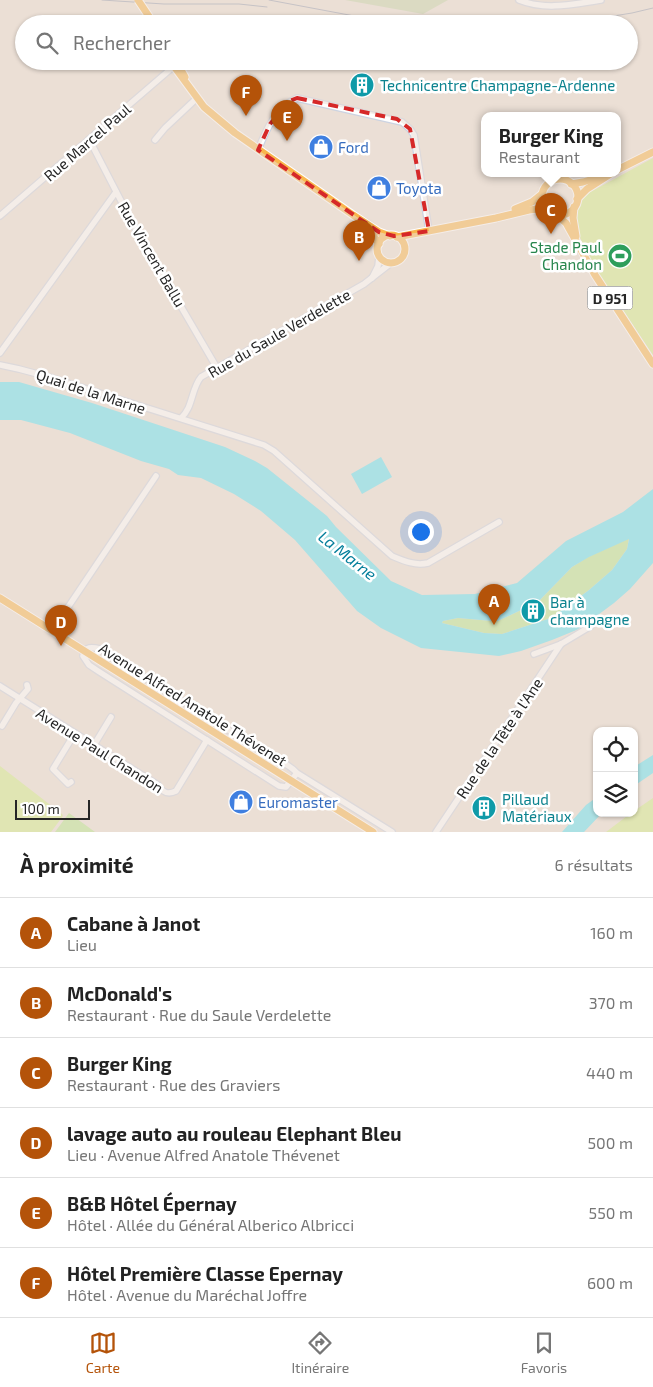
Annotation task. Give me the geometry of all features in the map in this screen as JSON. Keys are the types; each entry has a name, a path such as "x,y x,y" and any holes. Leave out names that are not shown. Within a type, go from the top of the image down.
{"main road":[{"path":"138,0 147,15"},
{"path":"179,70 186,78 190,89 214,116 258,150 353,215 379,232 394,236 403,242 405,250"},
{"path":"621,168 653,152"},
{"path":"548,211 543,203 542,194 544,188 554,180 560,179 572,184 599,177"},
{"path":"428,232 413,239 405,250 403,257 397,262 386,262 378,253 379,244 383,238 428,232 529,210 538,209 556,215 566,214 574,207 577,199 587,189 606,177"},
{"path":"572,184 576,191 577,199"},
{"path":"481,220 524,206 542,194"},
{"name":"D 951","path":"574,207 573,222 579,246"},
{"path":"353,215 371,232 379,244"},
{"name":"D 951","path":"556,215 566,223 595,276 653,364"},
{"name":"Avenue Alfred Anatole Thévenet","path":"0,598 372,832"}],"street":[{"path":"519,0 531,4 549,6 601,0"},
{"name":"Rue Marcel Paul","path":"0,216 165,70"},
{"path":"155,140 197,98"},
{"path":"258,150 270,124 282,108 297,98 402,122 414,135 428,232"},
{"name":"Rue Vincent Ballu","path":"89,139 116,192 217,368"},
{"path":"8,366 1,352 116,192"},
{"path":"371,280 380,257"},
{"name":"Rue du Saule Verdelette","path":"181,418 186,413 198,380 371,280 391,263"},
{"name":"Quai de la Marne","path":"0,365 264,444 392,556 403,561 418,565 428,563 499,522"},
{"path":"52,631 156,476"},
{"path":"534,654 561,644 591,626"},
{"name":"Rue de la Tête à l'Ane","path":"436,832 561,644"},
{"path":"297,773 292,782 286,787 279,786 89,665 83,656 84,651 93,647 100,649 268,755 293,768 297,773 392,832"},
{"path":"2,726 28,689 27,685"},
{"name":"Avenue Paul Chandon","path":"0,686 158,785 163,792 169,794 176,791 207,740"},
{"path":"94,745 111,717"},
{"path":"71,782 68,784 53,768 75,734"}],"highlighted area":[{"path":"297,98 397,119 410,129 429,231 394,236 379,232 258,150 270,124 290,101"}],"green space":[{"path":"345,0 448,0 423,14"},
{"name":"Stade Paul Chandon","path":"653,158 653,355 591,262 578,233 577,208 583,196"},
{"path":"629,538 627,549 612,570 551,618 502,634 484,633 442,623 443,621 458,618 498,621 538,602 572,567 588,557"},
{"path":"0,766 62,814 63,816 51,832 0,832"},
{"path":"653,798 653,832 606,832 626,817 638,817 638,808"},
{"path":"69,813 95,832 55,832"}],"water":[{"name":"La Marne","path":"0,382 19,382 92,403 225,447 267,468 327,516 391,581 422,595 475,594 517,583 566,541 623,512 653,489 653,563 630,589 614,603 579,629 552,640 521,651 499,656 421,648 381,628 357,611 295,540 261,511 234,494 201,478 178,475 169,469 141,461 70,433 21,420 0,420","holes":["629,539 627,549 612,570 551,618 502,634 484,633 442,623 443,621 458,618 498,621 538,602 572,567 589,557"]},
{"path":"381,457 392,477 362,494 351,474"},
{"path":"653,755 653,773 638,783 638,772 638,764"},
{"path":"593,800 593,817 598,817 584,832 562,832"}],"railway":[{"path":"102,0 164,4 239,4 267,7"},
{"path":"269,0 349,15"},
{"path":"620,15 653,8"}],"place":[{"name":"Technicentre Champagne-Ardenne","path":"362,85"},
{"name":"Hôtel Première Classe Epernay","path":"246,116"},
{"name":"B&B Hôtel Épernay","path":"287,141"},
{"name":"Ford","path":"321,147"},
{"name":"Toyota","path":"379,188"},
{"name":"Burger King","path":"551,234"},
{"name":"Stade Paul Chandon","path":"620,256"},
{"name":"McDonald's","path":"359,261"},
{"name":"Bar à champagne","path":"533,611"},
{"name":"Cabane à Janot","path":"494,625"},
{"name":"lavage auto au rouleau Elephant Bleu","path":"61,646"},
{"name":"Euromaster","path":"241,802"},
{"name":"Pillaud Matériaux","path":"484,808"}]}
